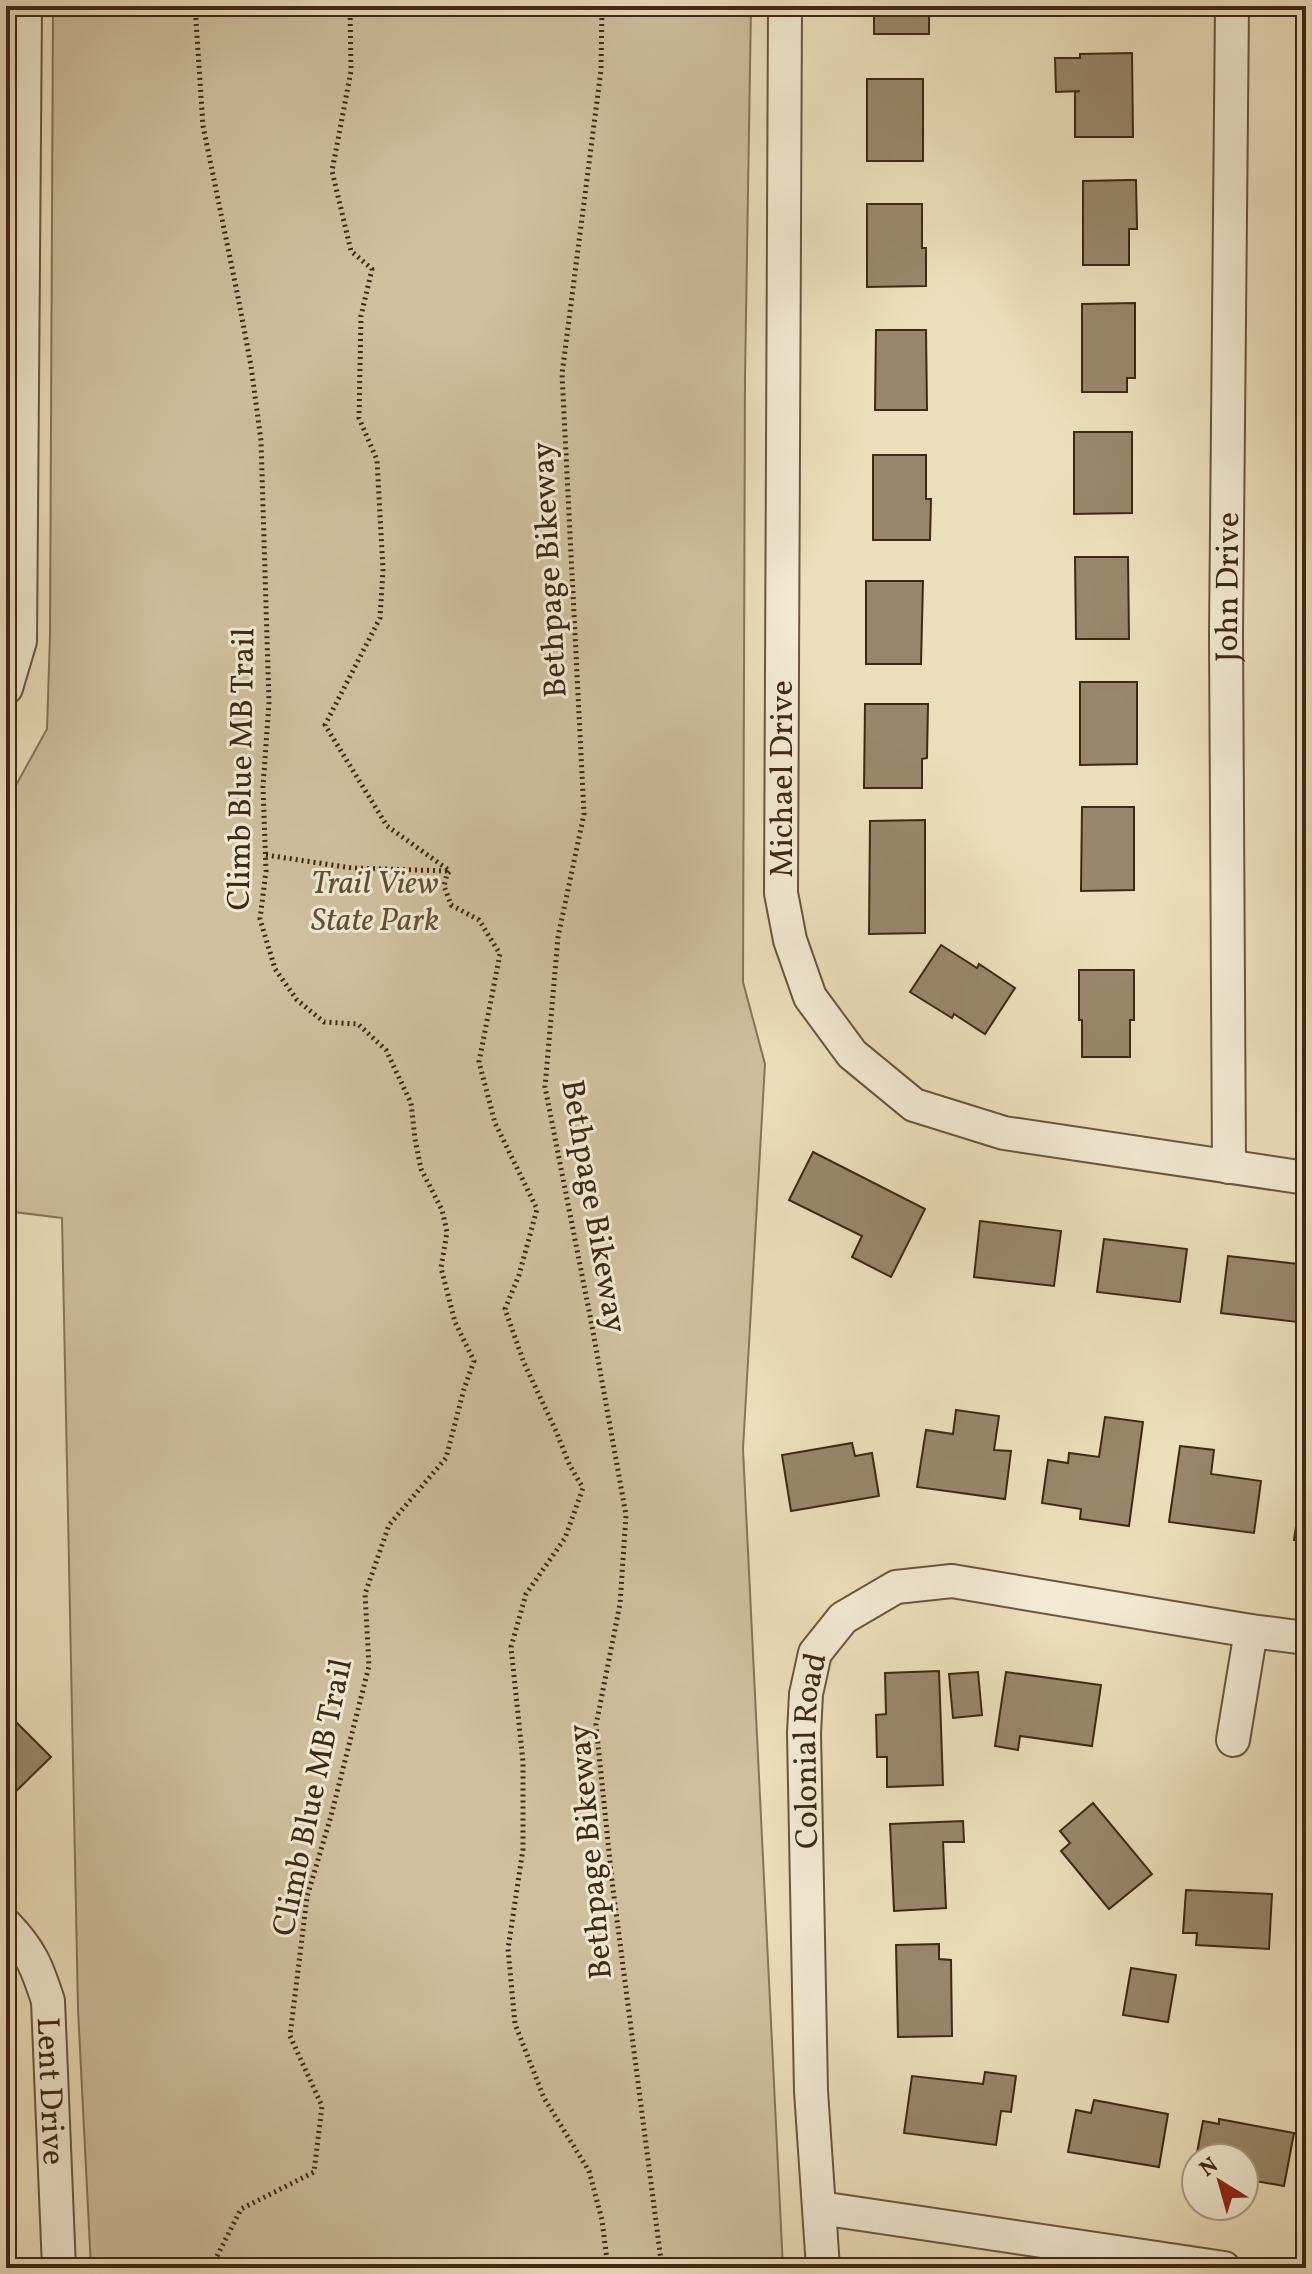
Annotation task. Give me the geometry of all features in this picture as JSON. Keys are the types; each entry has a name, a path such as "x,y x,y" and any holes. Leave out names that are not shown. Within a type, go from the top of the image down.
{"street":[{"path":"6,688 20,641 14,493 16,55 25,6"},
{"name":"Michael Drive","path":"785,6 781,893 790,940 810,997 852,1054 914,1105 1004,1133 1306,1178"},
{"name":"John Drive","path":"1229,1167 1226,618 1232,6"},
{"name":"Colonial Road","path":"823,2268 811,2091 804,1733 806,1694 815,1653 843,1618 896,1587 952,1581 1306,1638"},
{"path":"1233,1740 1251,1631"},
{"name":"Lent Drive","path":"6,1925 37,1964 48,2001 59,2268"},
{"path":"820,2208 1224,2268"}],"path":[{"name":"Climb Blue MB Trail","path":"195,6 203,126 251,366 261,441 269,703 263,787 266,871 260,919 275,969 297,1000 324,1022 358,1024 386,1050 411,1103 421,1169 442,1210 447,1232 441,1268 455,1322 474,1361 446,1458 389,1525 365,1594 369,1666 307,1897 290,2036 322,2106 314,2172 241,2209 211,2268"},
{"path":"350,6 351,71 332,171 351,251 372,269 361,316 359,418 377,460 383,570 380,618 325,725 387,826 450,871"},
{"name":"Bethpage Bikeway","path":"602,6 601,70 562,374 584,814 558,937 545,1087 626,1515 620,1604 596,1725 612,1881 662,2268"},
{"path":"266,855 352,868 450,871"},
{"path":"450,871 444,886 451,905 479,920 500,954 479,1062 495,1123 537,1209 519,1275 505,1309 524,1363 583,1488 565,1538 526,1594 511,1647 523,1762 523,1849 508,1949 515,2024 544,2098 589,2171 602,2220 608,2268"}],"green space":[{"name":"Trail View State Park","path":"53,6 751,6 745,378 743,982 765,1064 743,1449 783,2268 91,2268 78,2009 62,1218 6,1211 6,798 10,796 47,729"}],"building":[{"path":"874,6 929,6 929,34 874,34"},
{"path":"1075,6 1133,6 1133,11 1075,11"},
{"path":"1132,53 1133,137 1075,137 1075,92 1080,91 1056,92 1055,58"},
{"path":"867,79 923,79 923,161 867,161"},
{"path":"1136,180 1137,229 1129,229 1129,265 1083,265 1083,181"},
{"path":"867,204 922,204 926,286 867,287"},
{"path":"1135,303 1135,378 1127,378 1127,392 1082,392 1082,304"},
{"path":"876,330 926,330 927,410 875,410"},
{"path":"1074,432 1132,432 1132,513 1074,514"},
{"path":"873,455 926,455 926,499 931,499 930,540 873,540"},
{"path":"1075,557 1128,557 1129,639 1076,639"},
{"path":"866,581 923,581 921,664 866,664"},
{"path":"1080,682 1137,682 1137,764 1080,765"},
{"path":"865,704 928,704 927,758 922,759 922,788 864,788"},
{"path":"1082,807 1134,807 1134,890 1081,891"},
{"path":"925,820 925,933 869,934 870,821"},
{"path":"941,945 977,968 979,964 1015,988 985,1034 910,992"},
{"path":"1079,970 1134,970 1130,1057 1082,1057"},
{"path":"813,1152 925,1209 891,1277 852,1257 862,1236 789,1200"},
{"path":"980,1221 1061,1231 1054,1286 974,1277"},
{"path":"1104,1239 1187,1249 1180,1302 1097,1292"},
{"path":"1228,1256 1306,1265 1306,1323 1221,1313"},
{"path":"956,1410 999,1416 994,1450 1011,1451 1005,1499 917,1487 926,1430 953,1434"},
{"path":"1105,1417 1143,1422 1129,1526 1080,1519 1081,1509 1042,1503 1048,1460 1068,1463 1069,1453 1099,1457"},
{"path":"852,1443 855,1456 872,1453 879,1496 791,1511 782,1455"},
{"path":"1180,1446 1214,1450 1211,1474 1261,1481 1254,1533 1169,1522"},
{"path":"1302,1485 1306,1486 1306,1542 1294,1540"},
{"path":"939,1671 943,1785 887,1787 887,1757 877,1757 876,1715 886,1714 885,1673"},
{"path":"978,1672 982,1715 953,1718 949,1674"},
{"path":"1006,1672 1101,1685 1092,1746 1020,1736 1018,1750 995,1746"},
{"path":"6,1712 51,1757 7,1800 6,1799"},
{"path":"1093,1803 1152,1874 1109,1909 1061,1851 1070,1843 1060,1831"},
{"path":"963,1821 964,1842 943,1842 946,1908 894,1911 890,1824"},
{"path":"1186,1890 1272,1894 1269,1949 1196,1945 1197,1933 1183,1933"},
{"path":"939,1944 939,1959 951,1960 952,2036 898,2037 896,1945"},
{"path":"1131,1968 1176,1975 1168,2022 1123,2015"},
{"path":"985,2072 1016,2076 1011,2112 1001,2111 996,2145 904,2133 912,2076 983,2084"},
{"path":"1094,2100 1168,2114 1159,2167 1068,2152 1076,2110 1091,2113"},
{"path":"1219,2119 1294,2133 1284,2186 1260,2182 1260,2142 1199,2142 1203,2121 1219,2124"}]}
